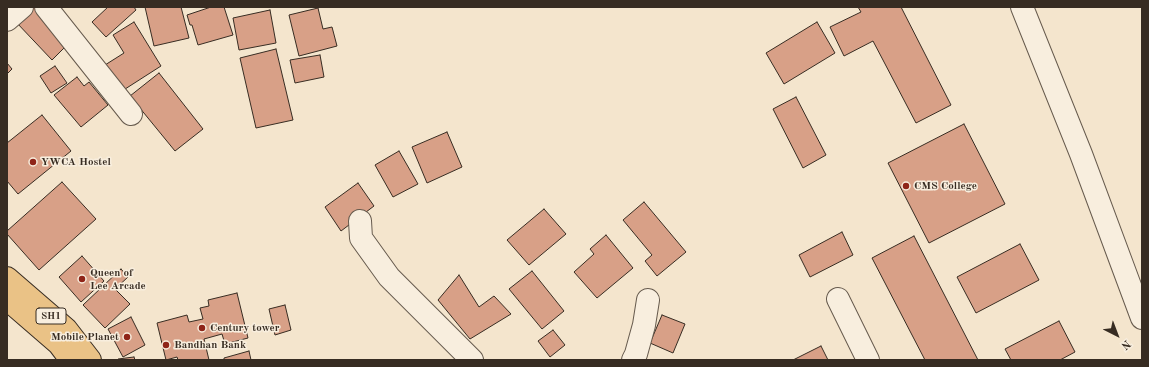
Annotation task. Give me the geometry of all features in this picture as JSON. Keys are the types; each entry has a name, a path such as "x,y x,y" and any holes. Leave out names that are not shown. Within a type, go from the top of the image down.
{"main road":[{"name":"SH1","path":"7,278 66,329 90,360"},
{"name":"SH1","path":"7,299 59,344 71,360"}],"street":[{"path":"7,20 22,7"},
{"path":"46,7 131,114"},
{"path":"1022,7 1081,154 1142,318"},
{"path":"360,221 361,238 389,277 472,360"},
{"path":"838,298 868,360"},
{"path":"633,360 644,325 648,300"}],"building":[{"path":"31,7 41,7 72,40 52,60 16,22"},
{"path":"108,7 134,7 136,10 106,37 92,22"},
{"path":"145,7 181,7 189,38 154,46"},
{"path":"211,7 224,7 233,35 198,45 192,25 190,25 187,15"},
{"path":"858,7 901,7 951,105 916,123 873,41 844,56 830,27 861,12"},
{"path":"318,8 323,29 332,27 337,46 299,56 289,15"},
{"path":"270,10 276,43 239,50 233,18"},
{"path":"134,22 161,66 122,91 105,65 124,53 113,35"},
{"path":"817,22 835,53 784,84 766,53"},
{"path":"276,49 293,120 256,128 240,58"},
{"path":"320,55 324,77 295,83 290,60"},
{"path":"7,63 12,69 7,74"},
{"path":"55,66 67,83 51,93 40,76"},
{"path":"159,73 203,129 175,151 130,96"},
{"path":"77,77 84,86 89,82 108,105 81,127 54,95"},
{"path":"796,97 826,155 803,168 773,109"},
{"path":"42,115 71,151 18,194 7,181 7,143"},
{"path":"964,124 1005,204 929,243 888,163"},
{"path":"447,132 462,167 427,183 412,147"},
{"path":"399,151 418,184 393,197 375,165"},
{"path":"62,182 96,219 39,270 7,234 7,231"},
{"path":"358,183 374,206 341,231 325,207"},
{"path":"644,202 686,252 657,276 645,261 652,255 623,220"},
{"path":"544,209 566,234 529,265 507,240"},
{"path":"842,232 853,255 810,277 799,255"},
{"path":"606,235 633,268 597,298 574,272 594,254 590,249"},
{"path":"914,236 978,360 925,360 872,258"},
{"path":"1020,244 1039,280 976,313 957,277"},
{"name":"Queen of Lee Arcade","path":"82,256 104,281 81,302 59,277"},
{"path":"121,269 128,277 115,289 130,304 105,328 83,305"},
{"path":"532,271 564,311 542,329 509,289"},
{"path":"459,275 479,307 494,296 511,314 470,339 438,300"},
{"name":"Century tower","path":"237,293 248,338 225,344 222,334 204,339 209,360 178,360 177,357 166,360 157,323 187,315 189,322 203,319 200,308 209,306 208,300"},
{"path":"285,305 291,330 275,335 269,309"},
{"path":"662,315 685,324 673,353 650,343"},
{"name":"Mobile Planet","path":"131,317 145,345 123,357 108,329"},
{"path":"1059,321 1075,352 1060,360 1011,360 1005,349"},
{"path":"553,330 565,345 550,357 538,341"},
{"path":"821,346 828,360 793,360"},
{"name":"Century tower","path":"249,351 251,360 224,360 224,358"},
{"path":"134,357 135,360 118,360 118,359"}],"place":[{"name":"YWCA Hostel","path":"33,162"},
{"name":"CMS College","path":"906,186"},
{"name":"Queen of Lee Arcade","path":"82,279"},
{"name":"Century tower","path":"202,328"},
{"name":"Mobile Planet","path":"127,337"},
{"name":"Bandhan Bank","path":"166,345"}]}
